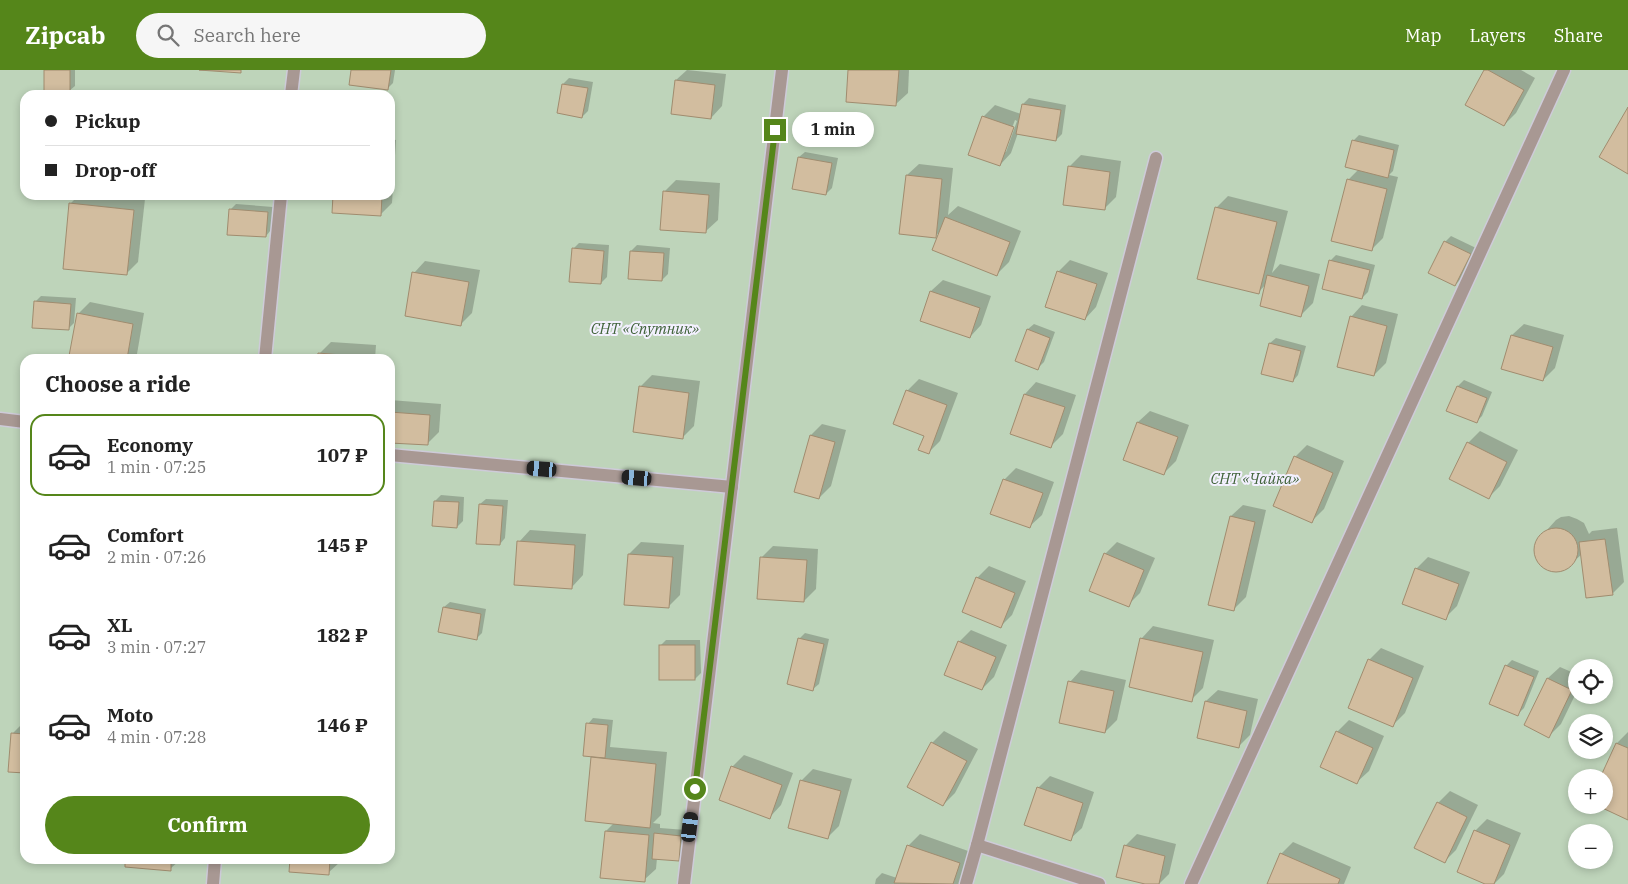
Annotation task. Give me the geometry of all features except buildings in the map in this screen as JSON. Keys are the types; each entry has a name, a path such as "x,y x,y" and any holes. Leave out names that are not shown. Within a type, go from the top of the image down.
{"street":[{"path":"292,90 294,70"},
{"path":"684,884 782,70"},
{"path":"1191,884 1564,70"},
{"path":"966,884 1156,158"},
{"path":"265,354 281,200"},
{"path":"0,420 20,422"},
{"path":"395,455 732,487"},
{"path":"977,845 1099,884"},
{"path":"213,884 215,864"}],"green space":[{"path":"0,70 1628,70 1628,884 0,884"}],"route":[{"path":"695,789 775,130"}],"park label":[{"name":"СНТ «Спутник»","path":"645,329"},
{"name":"СНТ «Чайка»","path":"1255,479"}]}
